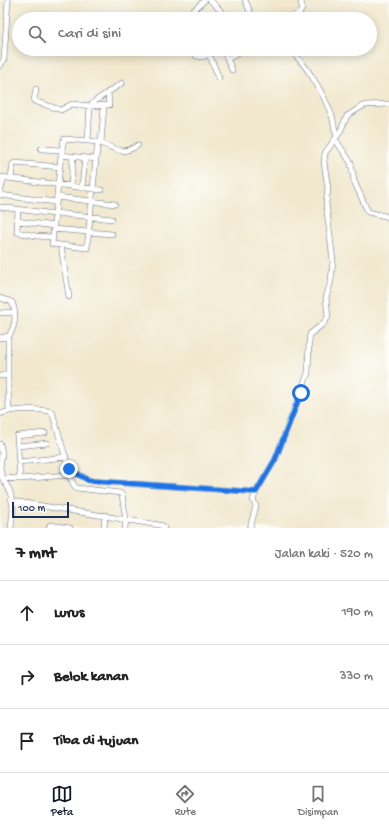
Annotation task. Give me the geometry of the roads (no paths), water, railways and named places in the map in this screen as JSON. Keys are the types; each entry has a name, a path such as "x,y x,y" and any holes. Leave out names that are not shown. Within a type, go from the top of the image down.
{"street":[{"path":"0,66 4,59 8,0"},
{"path":"194,10 204,0"},
{"path":"210,0 222,12"},
{"path":"245,0 250,12"},
{"path":"300,12 302,9 301,0"},
{"path":"196,56 205,56"},
{"path":"210,56 219,78"},
{"path":"226,56 232,70"},
{"path":"227,59 233,56"},
{"path":"296,56 312,77 331,114 336,138 350,163 356,185 368,212 389,217"},
{"path":"88,142 90,106 122,83"},
{"path":"36,89 34,99 35,102 61,110 72,104 90,106 109,105 108,92"},
{"path":"250,528 256,506 253,500 256,492 275,460 308,373 310,334 323,324 328,317 326,298 330,282 332,261 326,204 328,189 324,157 327,149 336,138 347,116 361,107 389,104"},
{"path":"104,106 100,143 96,159 87,248 52,244 64,139 100,143 117,150 132,149 138,145"},
{"path":"41,148 62,152 73,156 96,159"},
{"path":"71,186 73,156"},
{"path":"82,187 85,158"},
{"path":"11,178 12,164 15,163 60,167"},
{"path":"101,190 2,177 0,194 115,204"},
{"path":"0,207 112,219"},
{"path":"18,209 17,232 52,238"},
{"path":"17,221 112,234"},
{"path":"61,246 69,297"},
{"path":"0,298 12,302 15,312 13,328 9,336 9,411"},
{"path":"0,313 15,312"},
{"path":"0,338 9,336"},
{"path":"0,376 8,375"},
{"path":"0,414 9,411 38,410 52,412 69,469 91,480 256,492"},
{"path":"20,479 17,436 45,433"},
{"path":"18,446 47,443"},
{"path":"0,444 2,453 0,468 2,478 9,489 12,501 11,528"},
{"path":"19,462 66,457"},
{"path":"2,478 20,479 66,475 70,477 77,488 120,493 122,495 126,519 125,528"},
{"path":"12,501 105,515 164,526 164,528"},
{"path":"104,528 105,515"},
{"path":"50,528 50,525 70,528"}]}
